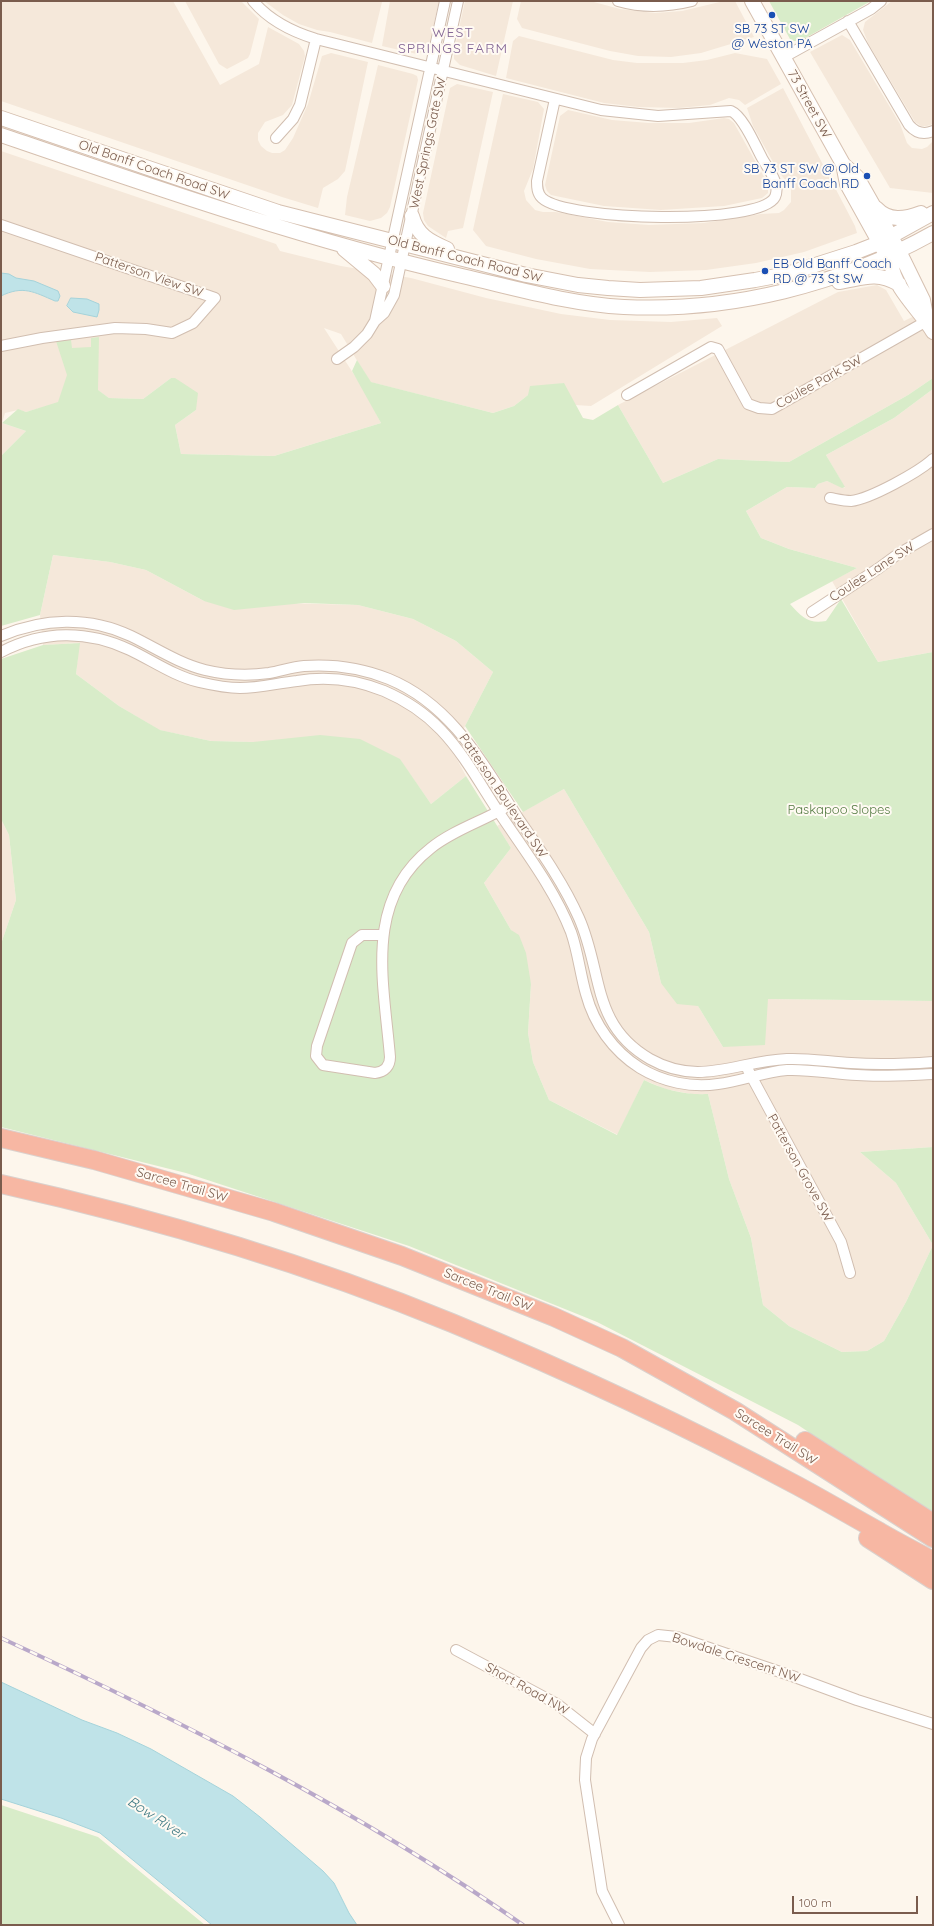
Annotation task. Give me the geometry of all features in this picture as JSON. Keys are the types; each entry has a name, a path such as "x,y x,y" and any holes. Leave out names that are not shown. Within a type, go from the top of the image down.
{"highway":[{"name":"Sarcee Trail SW","path":"1,1138 138,1172 317,1226 402,1256 490,1290 622,1348 747,1418 933,1538"},
{"path":"1,1184 66,1199 157,1223 272,1258 370,1291 450,1322 597,1386 794,1484 933,1561"},
{"path":"622,1348 664,1365 777,1424 933,1523"},
{"path":"794,1484 838,1518 933,1580"}],"main road":[{"name":"73 Street SW","path":"752,1 843,164 847,184 923,300 931,324"},
{"name":"Old Banff Coach Road SW","path":"1,118 278,212 484,264 578,285 608,288 668,290 726,285 787,274 856,252 885,240 933,213"},
{"name":"Old Banff Coach Road SW","path":"1,135 201,203 337,244 396,260 570,301 610,306 661,307 709,304 791,290 852,271 893,254 933,233"},
{"name":"73 Street SW","path":"843,164 857,177 873,205 885,240"},
{"path":"873,205 881,213 895,219 908,217 933,208"},
{"path":"412,216 416,227 428,240 484,264"},
{"path":"337,244 374,274 383,286"},
{"name":"73 Street SW","path":"893,254 899,284 912,306 931,324"},
{"path":"791,290 876,276 886,277 899,284"}],"street":[{"path":"253,1 265,12 285,26 316,40 601,110 643,115 674,116 722,110 731,111 741,119 771,174 777,188 775,195 770,202 764,206 708,215 670,218 608,214 560,205 546,200 542,198 537,190 556,99"},
{"name":"West Springs Gate SW","path":"396,260 430,68 445,1"},
{"name":"West Springs Gate SW","path":"399,243 412,216 458,1"},
{"path":"618,1 653,6 671,5 692,1"},
{"path":"784,57 871,9 881,1"},
{"path":"848,21 909,125 917,132 924,133 933,131"},
{"path":"276,138 293,119 300,105 316,40"},
{"name":"Patterson View SW","path":"1,224 215,298 193,323 172,333 146,329 115,328 42,338 1,346"},
{"path":"375,321 383,286 396,260"},
{"path":"337,359 363,338 390,304 394,295 396,260"},
{"name":"Coulee Park SW","path":"628,394 711,347 718,349 748,404 759,408 772,408 931,324"},
{"path":"830,498 850,501 871,496 933,459"},
{"name":"Coulee Lane SW","path":"812,612 880,568 898,554 933,534"},
{"name":"Patterson Boulevard SW","path":"1,636 26,627 48,622 83,622 118,630 190,666 224,673 238,674 271,672 304,666 334,666 370,672 401,684 433,704 457,727 560,880 583,927 592,958 601,1000 611,1021 634,1048 652,1060 681,1070 712,1072 746,1065 792,1059 856,1064 933,1062"},
{"name":"Patterson Boulevard SW","path":"1,652 20,643 44,636 60,634 86,636 116,644 188,679 238,688 268,686 304,680 330,679 362,684 395,696 425,715 444,732 460,753 551,891 570,931 590,1008 603,1032 614,1047 642,1070 676,1083 704,1086 750,1076 789,1070 860,1075 933,1074"},
{"path":"238,674 238,688"},
{"path":"395,696 401,684"},
{"path":"382,935 362,936 352,943 317,1046 316,1056 324,1065 375,1073 382,1072 388,1067 390,1057 382,957 382,935 397,888 419,859 442,840 510,805"},
{"path":"570,931 583,927"},
{"path":"614,1047 624,1038"},
{"name":"Patterson Grove SW","path":"746,1065 750,1076 841,1242 850,1273"},
{"name":"Bowdale Crescent NW","path":"619,1925 602,1891 586,1784 586,1758 595,1734 641,1648 650,1639 661,1634 673,1636 788,1674 857,1700 933,1724"},
{"name":"Short Road NW","path":"456,1650 557,1704 595,1734"}],"shaded area":[{"path":"1,1 173,1 220,85 259,64 268,27 299,44 304,51 305,56 292,105 283,115 265,122 258,133 258,140 261,146 272,153 280,153 285,150 293,138 308,104 322,56 331,53 368,62 345,171 338,179 323,188 318,208 1,101"},
{"path":"185,1 241,1 259,19 248,58 227,69 219,64"},
{"path":"264,1 382,2 372,43 317,30 299,24 283,15"},
{"path":"390,1 439,1 429,45 426,51 417,54 382,46"},
{"path":"465,1 513,1 496,76 460,65 454,59 454,51"},
{"path":"521,1 590,1 620,9 655,13 682,11 724,1 735,1 754,37 701,53 671,57 638,56 610,51 522,28 517,19"},
{"path":"892,1 933,1 933,124 927,126 921,126 915,122 868,43 863,30 865,22"},
{"path":"842,35 850,40 900,124 907,143 912,148 922,149 927,147 933,141 933,193 890,188 810,52"},
{"path":"519,36 613,60 637,63 683,63 707,60 735,53 767,59 781,84 745,105 739,100 729,98 710,105 679,108 638,107 604,103 506,78 513,41"},
{"path":"378,65 413,74 417,76 418,80 390,207 387,213 381,218 370,221 345,215 347,197"},
{"path":"457,84 493,92 463,228 448,231 446,238 428,226 424,220 423,213 450,88"},
{"path":"783,88 855,226 857,233 804,252 756,263 706,270 650,272 590,269 536,259 486,246 473,230 503,94 538,102 544,109 533,169 524,191 526,200 535,210 543,212 556,212 608,222 649,225 704,223 761,214 779,213 791,202 791,187 778,171 753,126 747,108"},
{"path":"568,110 612,120 649,123 689,123 724,118 729,119 734,123 768,184 768,193 762,198 724,206 661,210 604,206 551,195 547,191 545,185 560,116"},
{"path":"1,151 276,244 280,251 341,266 411,278 486,298 561,314 610,320 671,322 717,318 722,326 591,406 575,405 563,383 528,395 514,406 493,413 370,382 341,334 324,328 364,390 381,423 274,456 181,454 175,425 196,410 171,378 143,399 109,398 76,375 58,403 26,412 18,410 5,413 2,423 26,431 1,456"},
{"path":"877,285 886,290 904,321 933,307 933,378 908,395 789,462 718,459 663,483 618,405 838,292"},
{"path":"933,389 933,652 878,662 832,581 857,568 789,549 761,538 746,511 787,487 815,488 818,484 827,481 845,488 826,455 894,418"},
{"path":"53,555 110,562 146,570 204,601 358,605 413,619 456,641 493,672 465,726 454,754 466,776 431,804 400,760 253,742 211,741 159,730 119,706 76,674 79,643 43,645 40,615"},
{"path":"564,789 649,932 661,983 698,1006 723,1047 768,999 933,1001 933,1147 860,1152 896,1183 933,1245 906,1302 884,1341 867,1351 842,1352 789,1326 763,1305 751,1238 729,1179 708,1094 696,1095 665,1089 644,1080 618,1135 549,1100 533,1062 528,1033 531,984 511,930 484,883 511,848 497,826"},
{"path":"1,819 9,835 16,900 1,944"}],"green space":[{"path":"769,1 871,1 800,41 793,41 790,39"},
{"name":"Paskapoo Slopes","path":"99,337 98,390 109,398 143,399 171,378 175,378 198,393 196,410 175,425 181,454 274,456 381,423 352,371 357,360 371,382 493,413 514,406 528,395 530,386 564,383 583,418 593,420 618,405 663,483 718,459 789,462 908,395 933,378 933,389 894,418 826,455 845,487 842,488 827,481 818,484 815,488 787,487 746,511 761,538 789,549 857,568 790,604 798,613 810,620 820,622 826,621 841,599 878,662 933,652 933,1001 768,999 765,1045 723,1047 698,1006 677,1004 661,983 649,932 564,789 523,812 465,726 493,672 456,641 413,619 358,605 304,603 234,610 204,601 146,570 110,562 53,555 40,615 1,626 1,456 26,431 2,423 18,409 26,412 58,402 67,375 56,341 71,340 72,348 91,347 91,338"},
{"path":"80,643 76,674 119,706 160,730 211,741 253,742 320,735 360,739 400,759 431,804 466,776 511,848 484,883 511,930 519,935 526,953 531,984 528,1033 533,1062 549,1100 617,1135 644,1080 659,1087 675,1091 691,1094 708,1094 729,1179 751,1238 763,1305 789,1326 842,1352 867,1351 884,1341 906,1302 933,1245 933,1515 798,1425 597,1322 409,1246 186,1173 1,1127 1,944 16,900 9,835 1,819 1,659 43,645"},
{"path":"933,1147 933,1245 896,1183 860,1152"},
{"path":"1,1805 98,1837 205,1925 1,1925"}],"water":[{"path":"1,273 9,274 16,278 34,281 58,291 60,296 58,301 22,290 1,296"},
{"path":"71,298 87,299 99,304 97,317 73,312 67,306"},
{"name":"Bow River","path":"1,1682 82,1720 117,1733 151,1749 233,1796 323,1871 334,1883 349,1913 357,1925 212,1925 100,1833 61,1818 1,1799"}],"railway":[{"path":"1,1638 68,1669 202,1735 334,1806 461,1883 523,1925"}],"place":[{"name":"SB 73 ST SW @ Weston PA","path":"772,15"},
{"name":"SB 73 ST SW @ Old Banff Coach RD","path":"867,176"},
{"name":"EB Old Banff Coach RD @ 73 St SW","path":"765,271"}],"district":[{"name":"WEST SPRINGS FARM","path":"453,42"}]}
